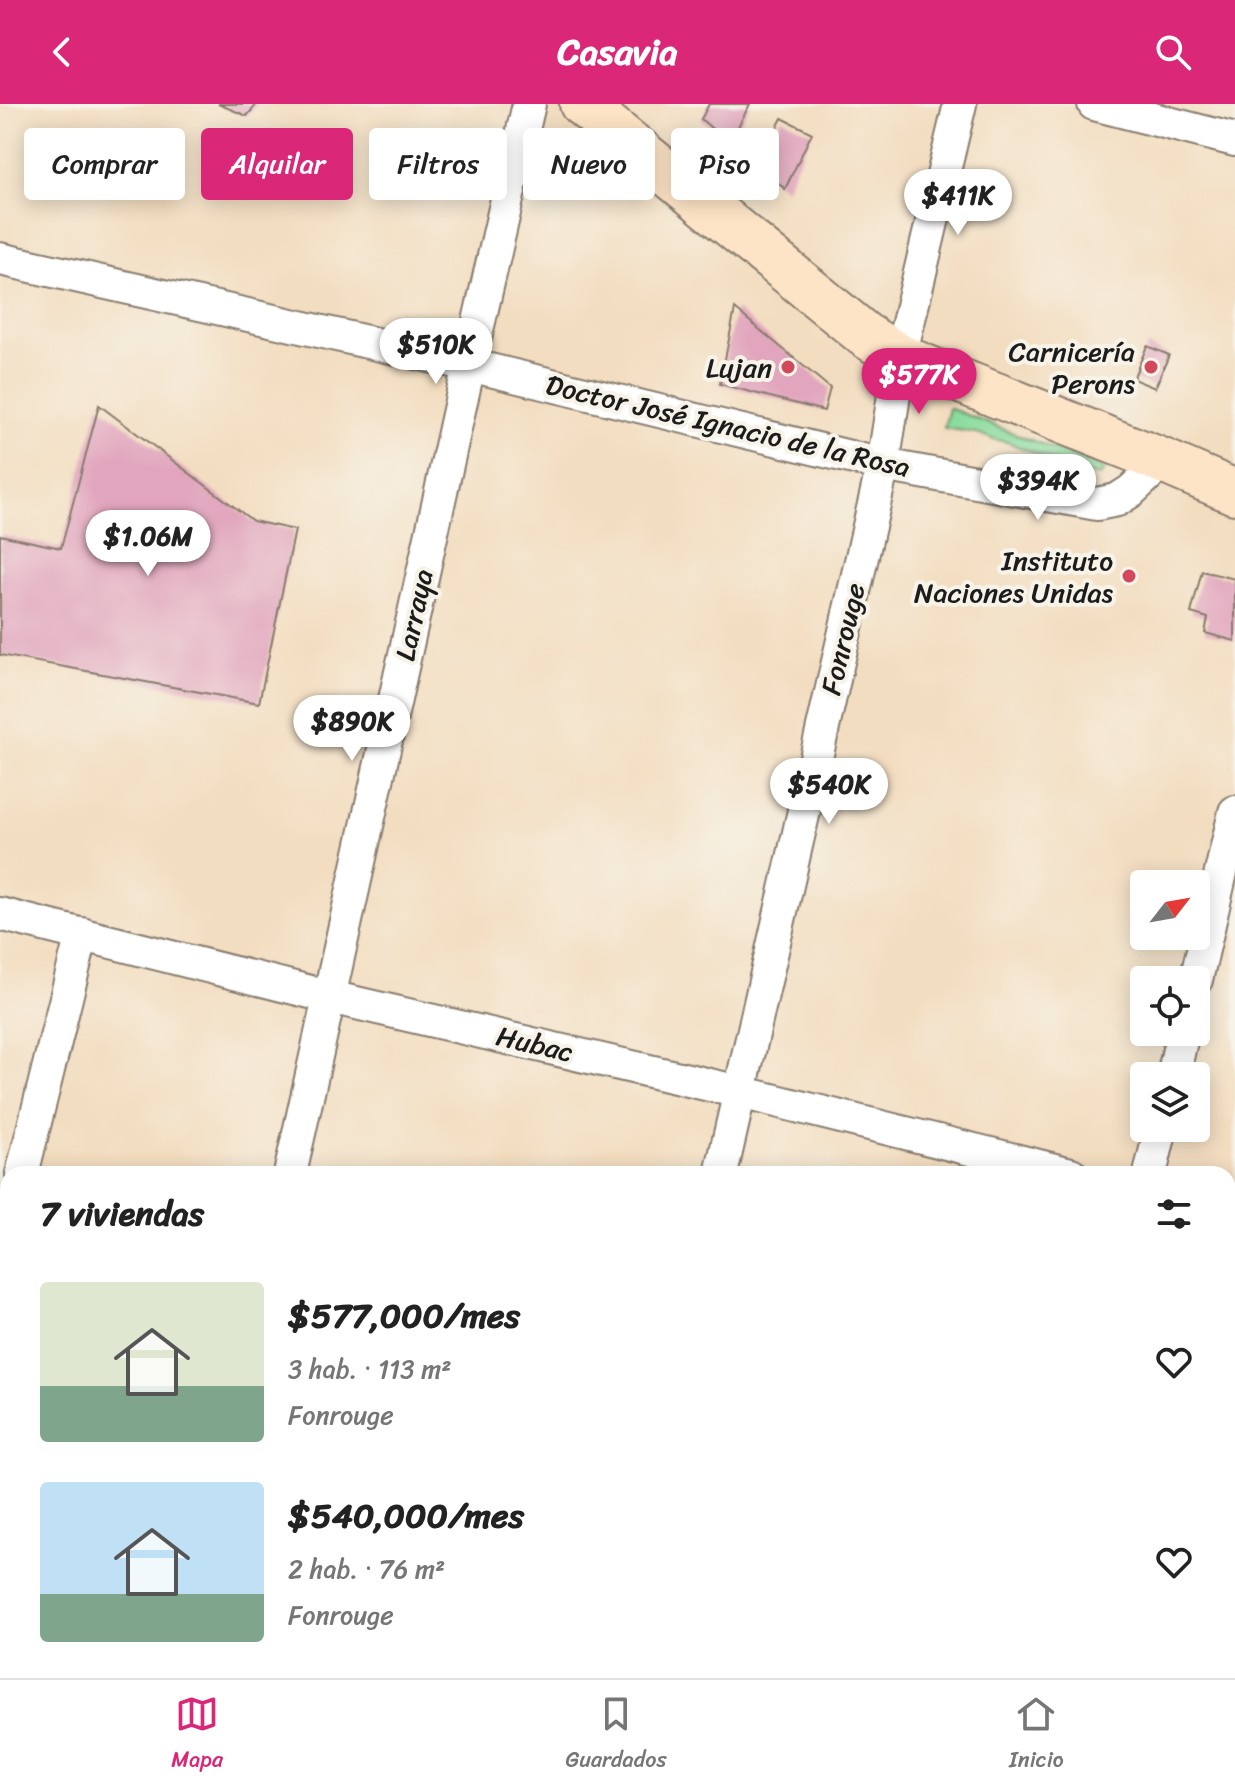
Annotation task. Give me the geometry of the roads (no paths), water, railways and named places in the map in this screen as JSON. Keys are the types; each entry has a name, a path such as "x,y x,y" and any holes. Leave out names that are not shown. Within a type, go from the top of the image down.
{"main road":[{"path":"582,104 865,335 900,357 1235,492"}],"street":[{"name":"Larraya","path":"292,1166 529,104"},
{"name":"Fonrouge","path":"723,1166 883,465 900,357 960,104"},
{"path":"1094,104 1235,140"},
{"name":"Doctor José Ignacio de la Rosa","path":"0,259 469,365 883,465 1097,504 1117,500 1131,491 1163,461"},
{"path":"1199,966 1235,812"},
{"name":"Hubac","path":"0,914 330,997 740,1092 1039,1166"},
{"path":"24,1166 82,934"},
{"path":"1152,1166 1158,1142"}],"place":[{"name":"Lujan","path":"788,367"},
{"name":"Carnicería Perons","path":"1151,367"},
{"name":"Instituto Naciones Unidas","path":"1129,576"}]}
